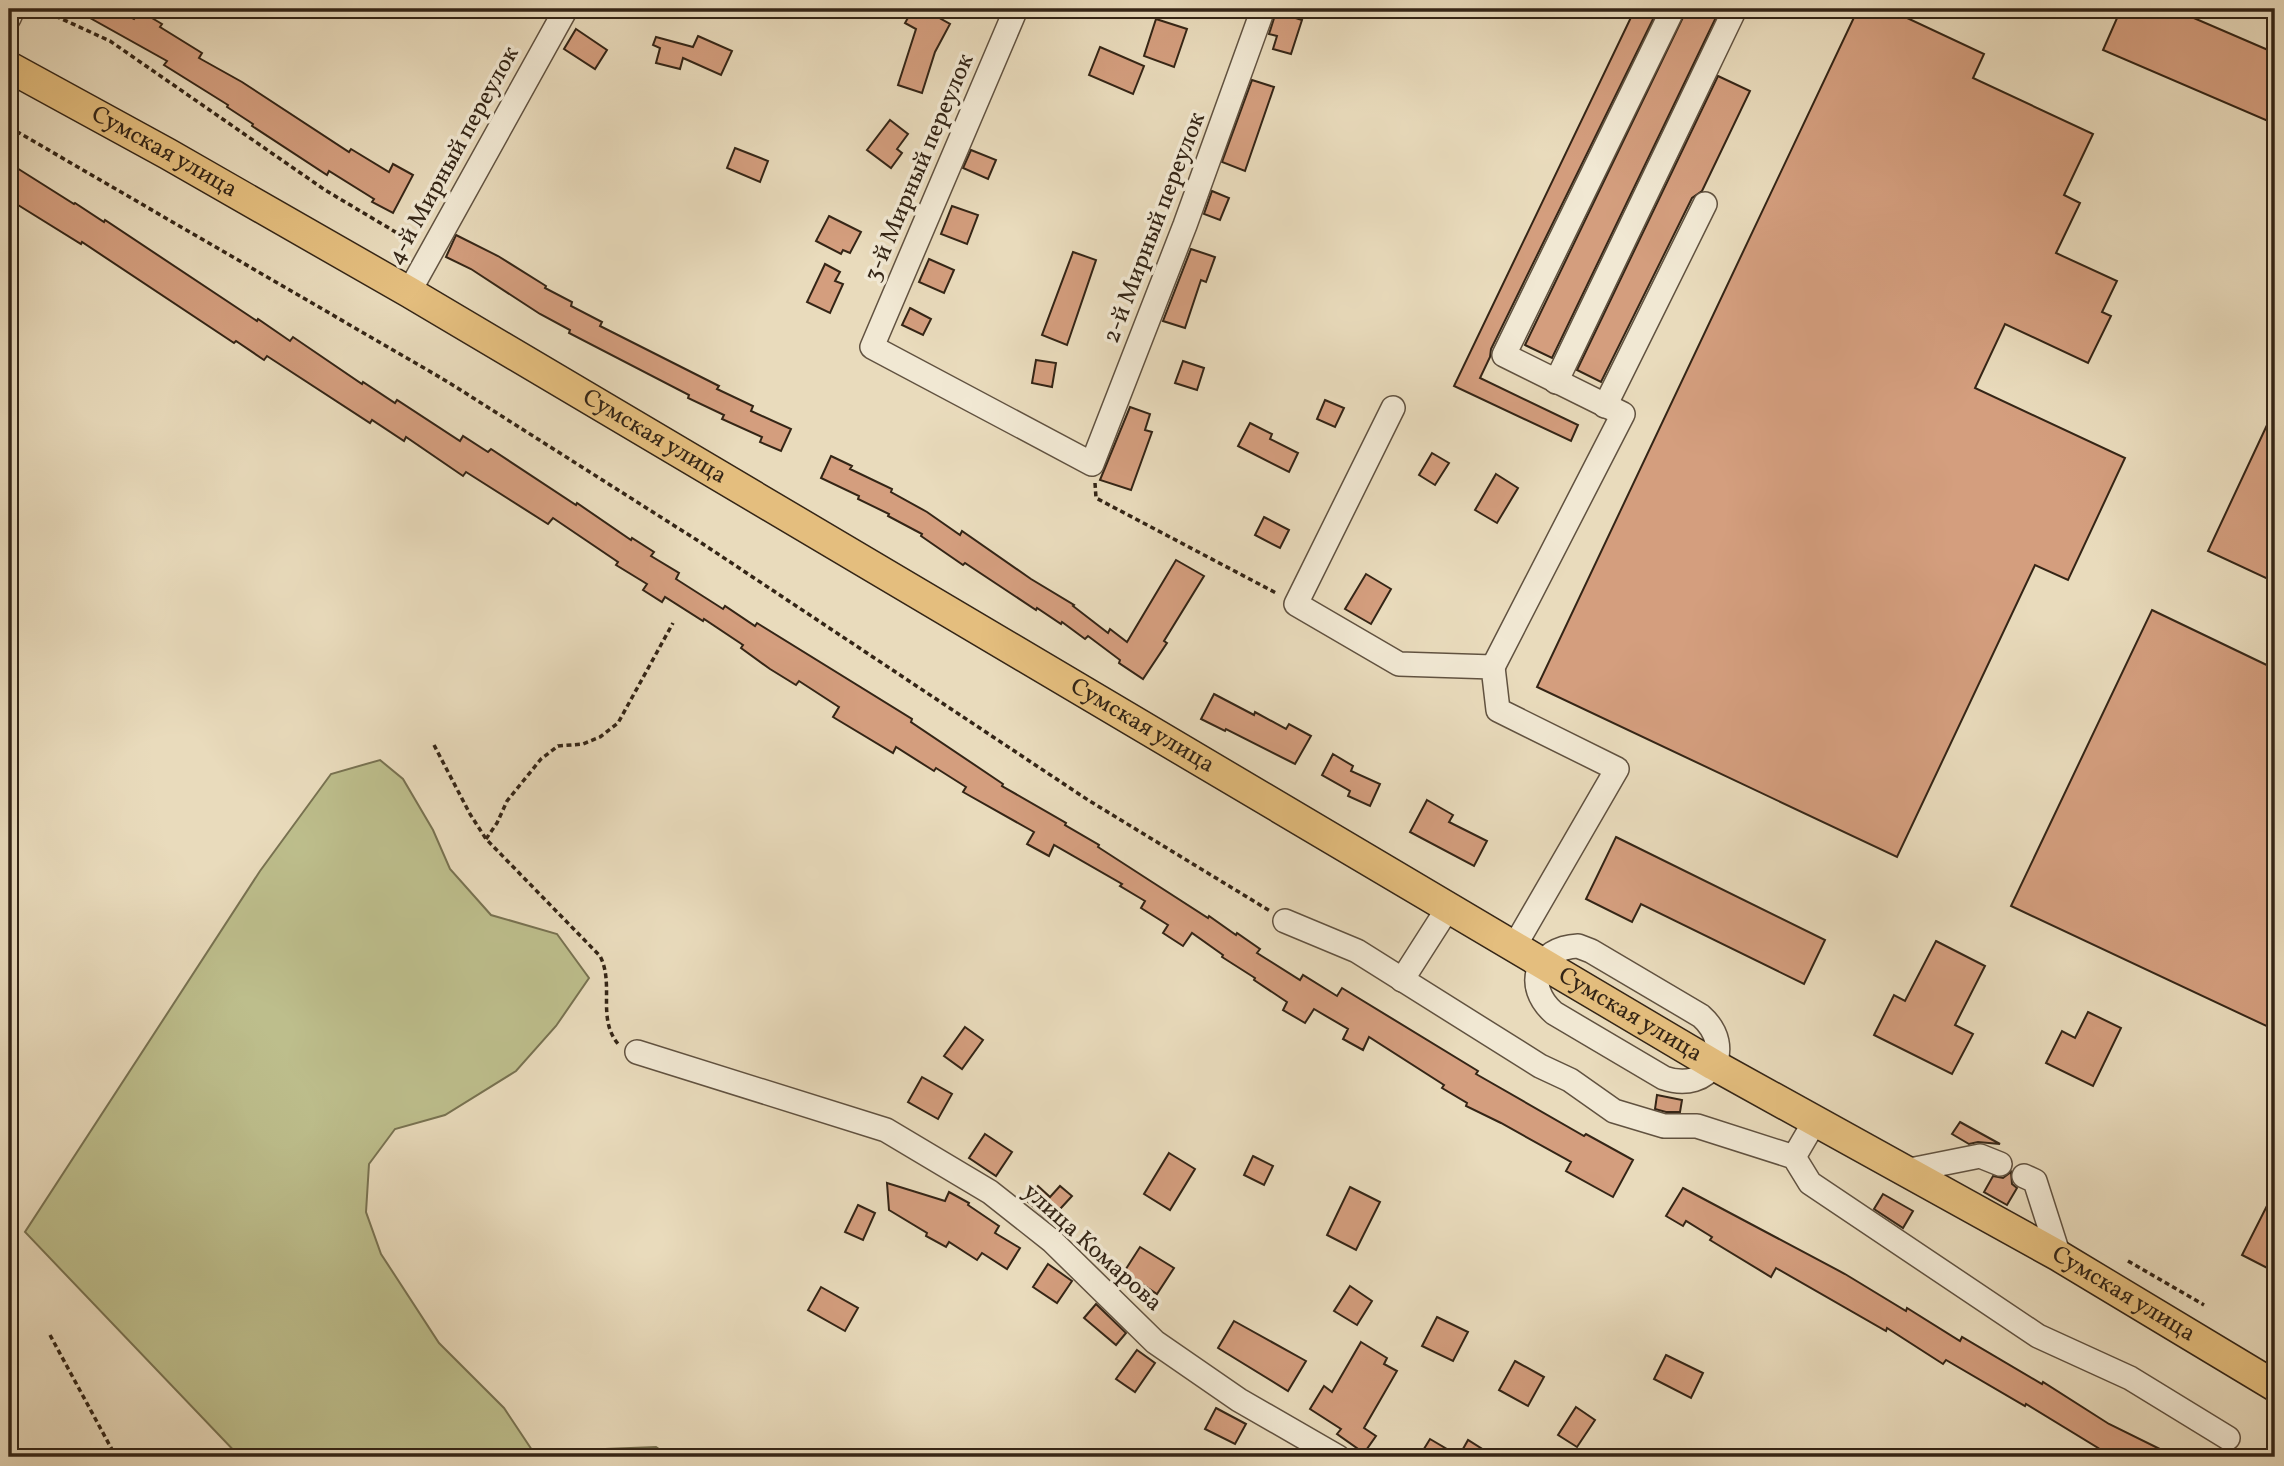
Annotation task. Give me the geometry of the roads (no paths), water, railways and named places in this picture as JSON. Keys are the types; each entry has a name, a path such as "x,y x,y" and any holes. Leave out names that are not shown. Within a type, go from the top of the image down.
{"main road":[{"name":"Сумская улица","path":"9,67 168,154 409,292 1541,964 1714,1065 2059,1256 2275,1386"}],"street":[{"path":"9,18 13,9"},
{"name":"4-й Мирный переулок","path":"409,292 566,9"},
{"name":"3-й Мирный переулок","path":"1016,9 872,347 1092,464"},
{"name":"2-й Мирный переулок","path":"1092,464 1185,225 1263,9"},
{"path":"1614,410 1504,355 1673,9"},
{"path":"1556,382 1735,9"},
{"path":"1514,947 1617,769 1498,710 1493,667 1614,410 1705,204"},
{"path":"1393,408 1296,604 1399,664 1493,667"},
{"path":"1402,979 1448,908"},
{"path":"1285,921 1357,951 1541,1066 1570,1080 1614,1111 1664,1126 1697,1126 1794,1157 1810,1183 2038,1336 2130,1378 2228,1438"},
{"name":"улица Комарова","path":"637,1052 886,1130 990,1192 1052,1241 1155,1342 1239,1400 1338,1457"},
{"path":"1794,1157 1815,1121"},
{"path":"1905,1171 1980,1156 2000,1164"},
{"path":"2024,1176 2035,1181 2059,1256"}]}
